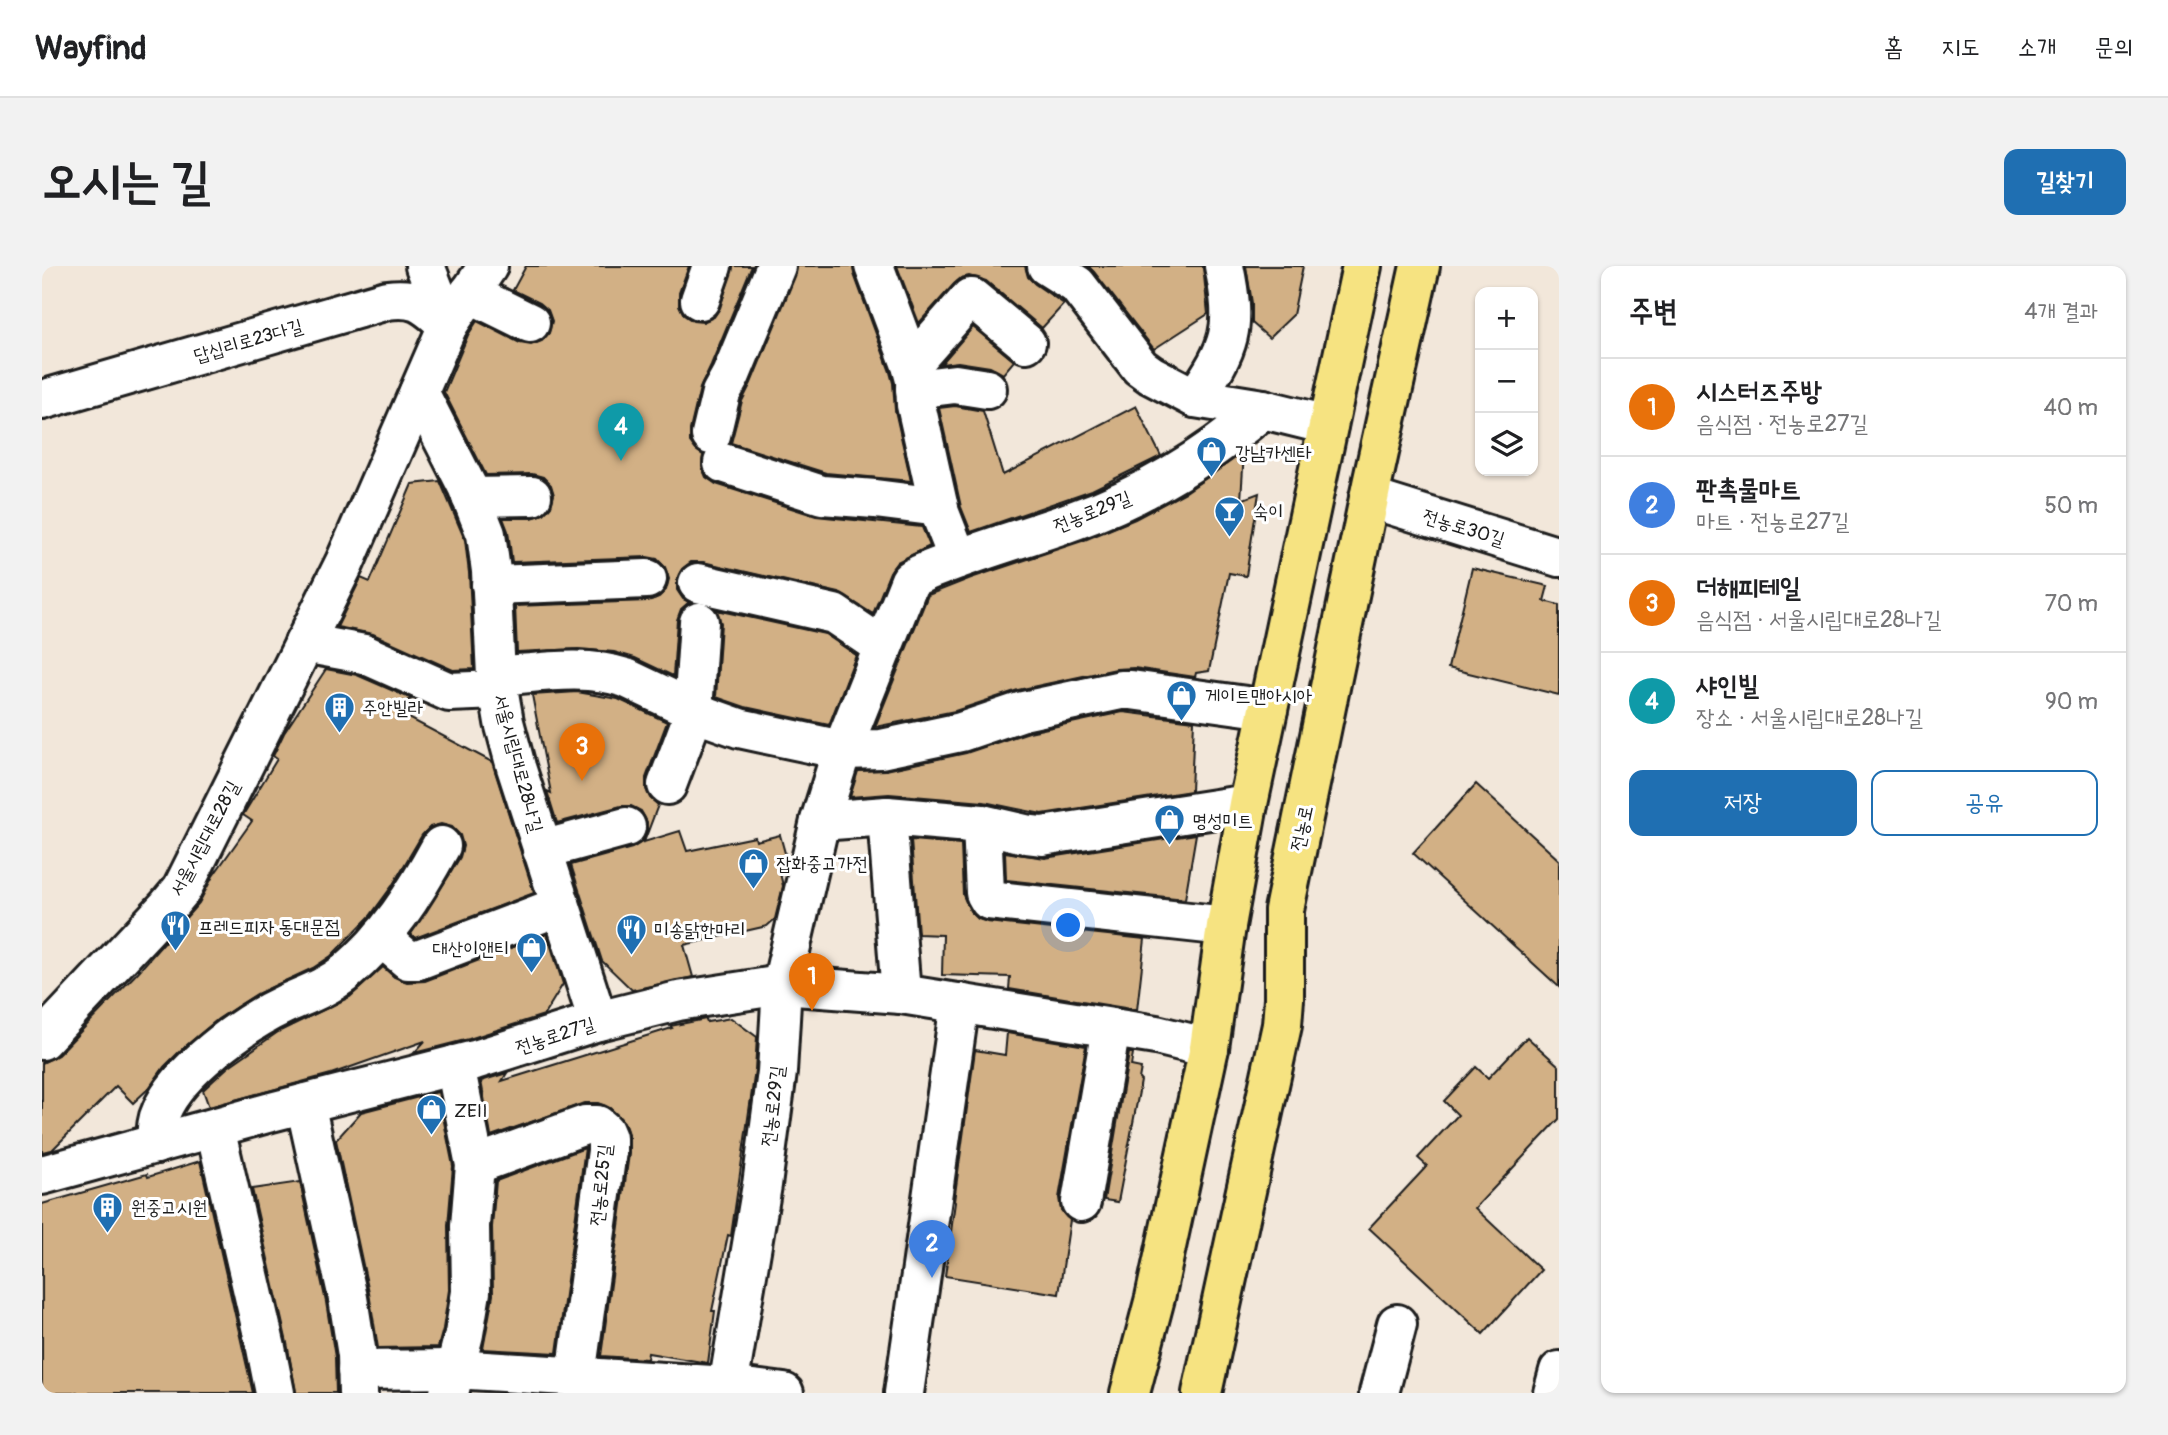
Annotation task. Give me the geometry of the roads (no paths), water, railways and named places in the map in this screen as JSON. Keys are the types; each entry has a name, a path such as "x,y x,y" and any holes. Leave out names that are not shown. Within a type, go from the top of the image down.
{"main road":[{"path":"1130,1393 1155,1298 1209,1048 1226,926 1248,804 1362,266"},
{"name":"전농로","path":"1202,1393 1282,1025 1284,910 1420,266"}],"street":[{"path":"425,266 448,325"},
{"path":"776,266 721,393 717,449 822,495 939,507"},
{"path":"874,266 913,377 916,405 939,507 958,559"},
{"path":"1047,266 1077,285 1140,367 1151,375 1195,398 1328,425"},
{"path":"1195,398 1218,365 1230,332 1230,298 1224,266"},
{"name":"서울시립대로28길","path":"42,1040 182,889 345,562 448,325 479,280 530,323"},
{"path":"913,377 970,298 1026,343"},
{"name":"답십리로23다길","path":"42,400 387,300 416,300 448,325"},
{"path":"913,377 987,389"},
{"name":"서울시립대로28나길","path":"419,392 471,496 486,534 497,683 516,767 598,1021"},
{"name":"전농로29길","path":"727,1389 762,1185 777,1072 782,985 820,821 842,750 910,580 916,575 958,559 1086,516 1122,501 1213,449 1264,410"},
{"path":"471,496 532,496"},
{"name":"전농로30길","path":"1369,498 1559,557"},
{"path":"491,585 647,579"},
{"path":"698,583 834,614 883,647"},
{"path":"667,785 693,711 699,622"},
{"path":"304,643 364,654 449,692 497,683"},
{"name":"서울시립대로28나길","path":"497,683 587,671 601,672 626,678 693,711"},
{"path":"693,711 739,728 842,750 880,749 961,732 1013,714 1121,690 1268,709"},
{"path":"820,821 887,816 982,824 1042,836 1248,804"},
{"path":"887,816 901,994"},
{"path":"982,824 985,893 989,900 1226,926"},
{"name":"서울시립대로28나길","path":"542,850 626,827"},
{"path":"156,1144 157,1125 165,1104 194,1068 217,1048 269,1013 330,984 346,972 389,929 417,890 441,846"},
{"path":"381,937 408,960 418,960 561,906"},
{"name":"전농로27길","path":"42,1175 455,1065 598,1021 678,1001 782,985 901,994 1156,1035 1209,1048"},
{"path":"904,1393 960,1003"},
{"path":"1081,1202 1111,1028"},
{"path":"451,1381 464,1334 471,1292 470,1226 475,1165 455,1065"},
{"path":"305,1103 343,1271 357,1354 358,1381 451,1381 576,1376 784,1393"},
{"name":"전농로25길","path":"475,1165 585,1125 597,1125 604,1132 607,1151 576,1376"},
{"path":"215,1128 275,1393"},
{"path":"1379,1393 1397,1324"},
{"path":"1553,1393 1559,1371"}],"place":[{"name":"샤인빌","path":"621,461"},
{"name":"강남카센타","path":"1212,479"},
{"name":"숙이","path":"1230,538"},
{"name":"게이트맨아시아","path":"1182,722"},
{"name":"주안빌라","path":"339,734"},
{"name":"더해피테일","path":"582,781"},
{"name":"명성미트","path":"1169,847"},
{"name":"잡화중고가전","path":"753,890"},
{"name":"프레드피자 동대문점","path":"175,953"},
{"name":"미송닭한마리","path":"631,956"},
{"name":"대산이앤티","path":"532,975"},
{"name":"시스터즈주방","path":"812,1011"},
{"name":"ZEII","path":"431,1137"},
{"name":"원중고시원","path":"108,1234"},
{"name":"판촉물마트","path":"932,1278"}]}
